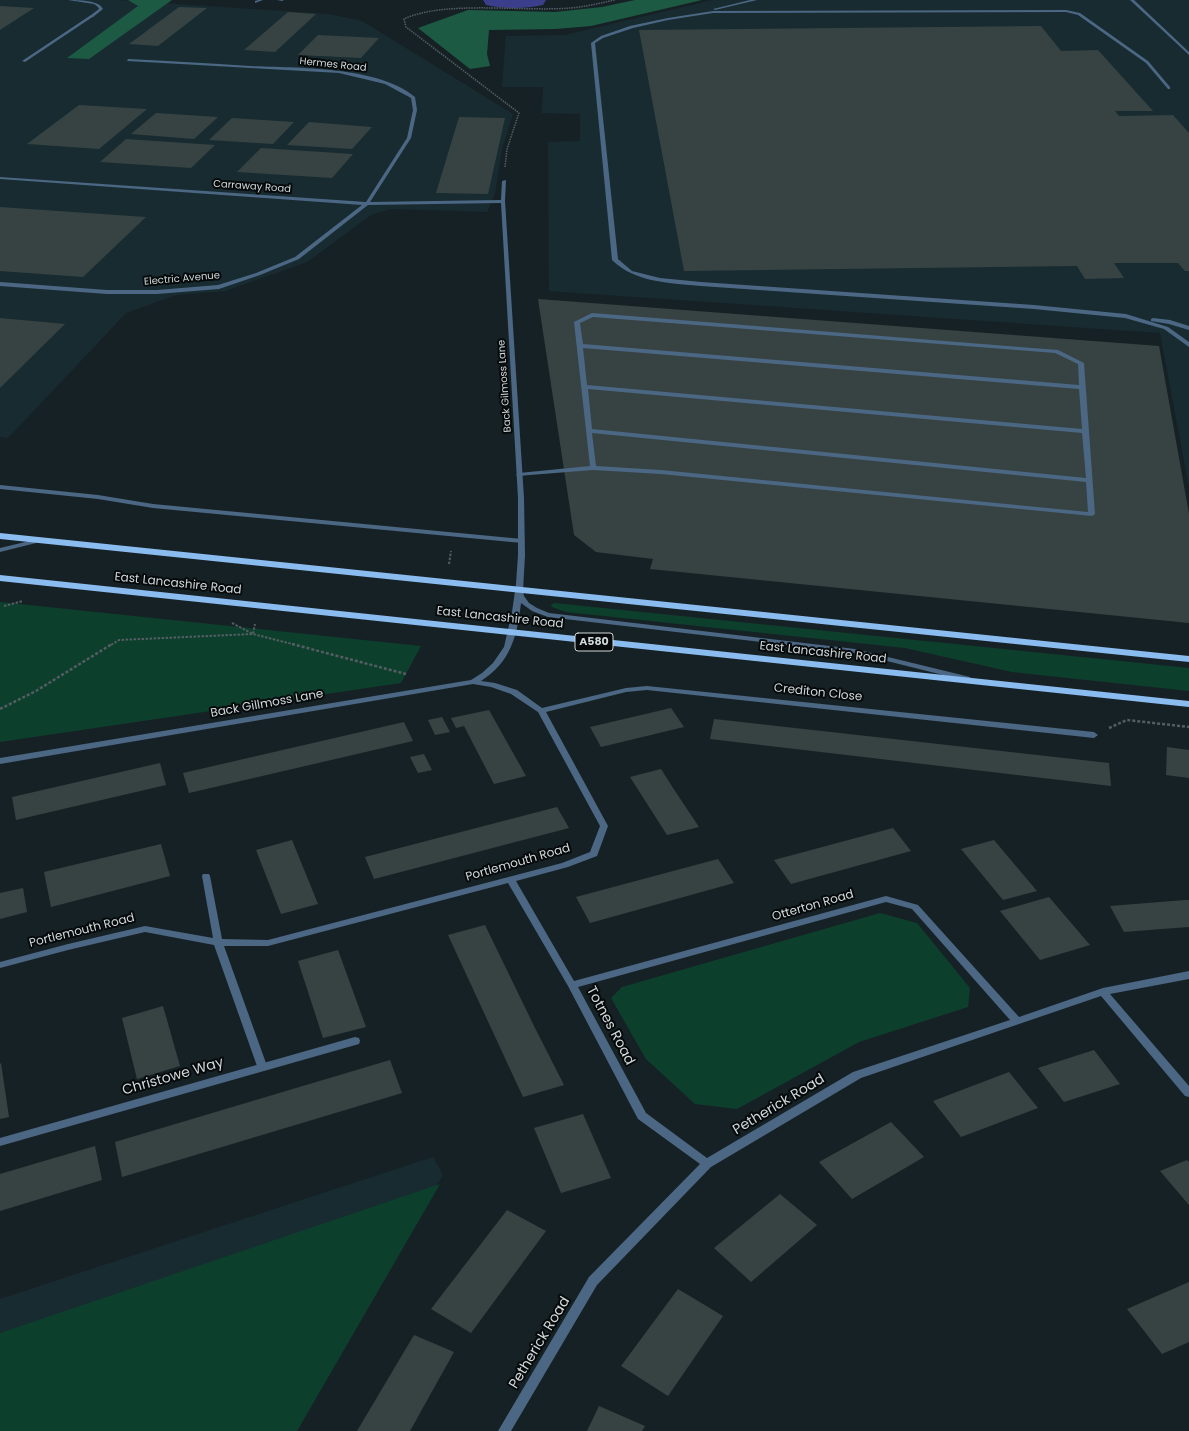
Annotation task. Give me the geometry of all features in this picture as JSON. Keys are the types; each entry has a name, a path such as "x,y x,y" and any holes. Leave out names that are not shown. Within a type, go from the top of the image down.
{"highway":[{"path":"0,536 1189,659"},
{"name":"East Lancashire Road","path":"0,578 1189,704"}],"street":[{"path":"24,61 101,9 100,6 95,3 70,0"},
{"path":"256,2 261,0"},
{"path":"755,0 620,30 599,37 593,43 615,260 630,272 660,280 687,283 1034,307 1126,316 1170,322 1189,328"},
{"path":"1132,0 1189,54"},
{"path":"683,16 713,12 1066,11 1079,14 1147,62 1169,88"},
{"name":"Hermes Road","path":"128,60 339,72 372,78 396,86 413,97 415,110 409,138 367,204"},
{"name":"Carraway Road","path":"0,178 367,204 503,201"},
{"name":"Back Gilmoss Lane","path":"504,181 503,201 520,475 522,541 522,570 511,632"},
{"name":"Electric Avenue","path":"0,284 106,292 158,292 219,286 258,274 297,258 367,204"},
{"path":"520,475 593,468 668,473 1092,514 1081,362 1056,351 1048,350 592,315 577,322 593,468"},
{"path":"1126,316 1166,328 1189,345"},
{"path":"580,346 1082,387"},
{"path":"584,387 1085,431"},
{"path":"589,431 1090,480"},
{"path":"0,487 98,497 153,506 522,541"},
{"path":"0,550 43,540"},
{"path":"519,590 523,601 529,607 548,615 855,651 982,682"},
{"name":"Back Gillmoss Lane","path":"0,761 473,682 489,672 500,660 506,650 511,632"},
{"name":"Portlemouth Road","path":"0,966 68,947 145,929 218,942 268,943 511,880 565,865 594,854 604,826 541,711 514,692 492,685 473,682"},
{"name":"Crediton Close","path":"541,711 626,690 647,688 1094,734"},
{"path":"206,876 218,942 262,1066"},
{"name":"Totnes Road","path":"511,880 572,985 642,1116 707,1164"},
{"name":"Otterton Road","path":"572,985 886,899 915,907 1016,1020"},
{"name":"Petherick Road","path":"504,1431 593,1281 707,1164 857,1075 1016,1020 1103,992 1189,975"},
{"path":"1103,992 1189,1093"},
{"name":"Christowe Way","path":"0,1142 262,1066 355,1041"}],"path":[{"path":"504,181 507,149 519,113 406,27 404,19 411,14 447,6 570,8 615,0"},
{"path":"0,709 36,691 119,640 252,634 413,676"},
{"path":"1094,734 1127,720 1189,727"}],"shaded area":[{"path":"0,0 117,0 329,14 362,21 513,114 502,149 495,193 487,212 390,209 371,215 307,262 225,291 176,295 126,313 8,438 0,437"},
{"path":"713,0 1189,0 1189,487 1160,333 549,291 548,142 580,141 580,114 542,113 543,87 502,87 506,36 565,35"},
{"path":"433,1157 443,1175 281,1431 0,1431 0,1299"}],"green space":[{"path":"128,0 172,0 89,59 67,58 138,6"},
{"path":"635,0 702,0 591,26 555,29 489,30 487,54 490,66 470,69 418,28 468,10 555,12 602,7"},
{"path":"0,602 421,646 401,683 0,742"},
{"path":"554,603 1189,668 1189,691 1012,672 905,648 566,612 552,607 551,605"},
{"path":"880,913 917,923 970,988 968,1007 859,1042 737,1109 695,1104 646,1059 611,998 622,987"},
{"path":"440,1184 297,1431 0,1431 0,1333"}],"building":[{"path":"0,6 34,8 0,30"},
{"path":"179,7 207,8 158,46 129,44"},
{"path":"288,12 316,14 275,52 244,50"},
{"path":"1041,26 1061,51 1098,50 1153,111 1115,111 1119,116 1173,115 1189,133 1189,271 1185,271 1178,263 1114,263 1124,278 1085,279 1077,266 684,271 639,30"},
{"path":"318,35 379,38 361,58 298,55"},
{"path":"79,105 147,109 99,149 27,144"},
{"path":"156,113 218,117 194,139 131,134"},
{"path":"459,117 505,118 488,194 436,193"},
{"path":"232,118 294,122 273,144 209,140"},
{"path":"309,122 372,127 352,149 287,145"},
{"path":"126,139 215,145 191,168 100,162"},
{"path":"261,148 353,154 332,178 237,172"},
{"path":"0,207 146,217 83,277 0,271"},
{"path":"538,299 1159,346 1189,514 1189,623 650,569 653,559 596,552 574,535"},
{"path":"0,318 65,324 0,388"},
{"path":"671,708 684,727 601,747 590,727"},
{"path":"489,710 526,776 494,784 464,726 456,728 451,718"},
{"path":"442,717 450,732 435,735 428,720"},
{"path":"714,719 1109,763 1111,786 710,739"},
{"path":"404,722 413,741 189,793 183,773"},
{"path":"1167,747 1189,750 1189,778 1166,775"},
{"path":"424,754 432,770 418,773 410,757"},
{"path":"160,763 166,785 16,820 12,797"},
{"path":"661,769 699,827 667,835 630,777"},
{"path":"557,807 569,828 374,879 365,857"},
{"path":"893,828 911,851 791,884 774,860"},
{"path":"292,840 318,904 281,914 256,850"},
{"path":"994,840 1037,891 1003,900 961,849"},
{"path":"161,844 170,876 51,907 44,872"},
{"path":"718,859 734,883 590,923 576,897"},
{"path":"23,888 27,912 0,919 0,893"},
{"path":"1049,897 1090,945 1040,960 1000,911"},
{"path":"1189,900 1189,927 1124,932 1110,906"},
{"path":"485,925 564,1085 523,1097 448,935"},
{"path":"338,950 366,1027 323,1038 298,961"},
{"path":"163,1006 180,1066 137,1079 122,1018"},
{"path":"1094,1050 1120,1084 1064,1102 1038,1068"},
{"path":"390,1060 402,1093 122,1177 115,1142"},
{"path":"1,1063 9,1117 0,1119 0,1064"},
{"path":"1009,1072 1038,1108 961,1137 933,1101"},
{"path":"583,1114 611,1178 561,1193 534,1128"},
{"path":"891,1122 924,1157 852,1199 819,1162"},
{"path":"95,1146 102,1180 0,1211 0,1174"},
{"path":"1187,1160 1189,1162 1189,1205 1160,1171"},
{"path":"780,1194 817,1225 751,1282 714,1248"},
{"path":"507,1210 546,1231 471,1333 431,1309"},
{"path":"1189,1282 1189,1342 1162,1354 1127,1309"},
{"path":"678,1289 723,1316 668,1396 621,1366"},
{"path":"414,1335 454,1352 410,1431 357,1431"},
{"path":"599,1406 645,1426 642,1431 587,1431"}],"waterway":[{"path":"495,0 534,0"}]}
